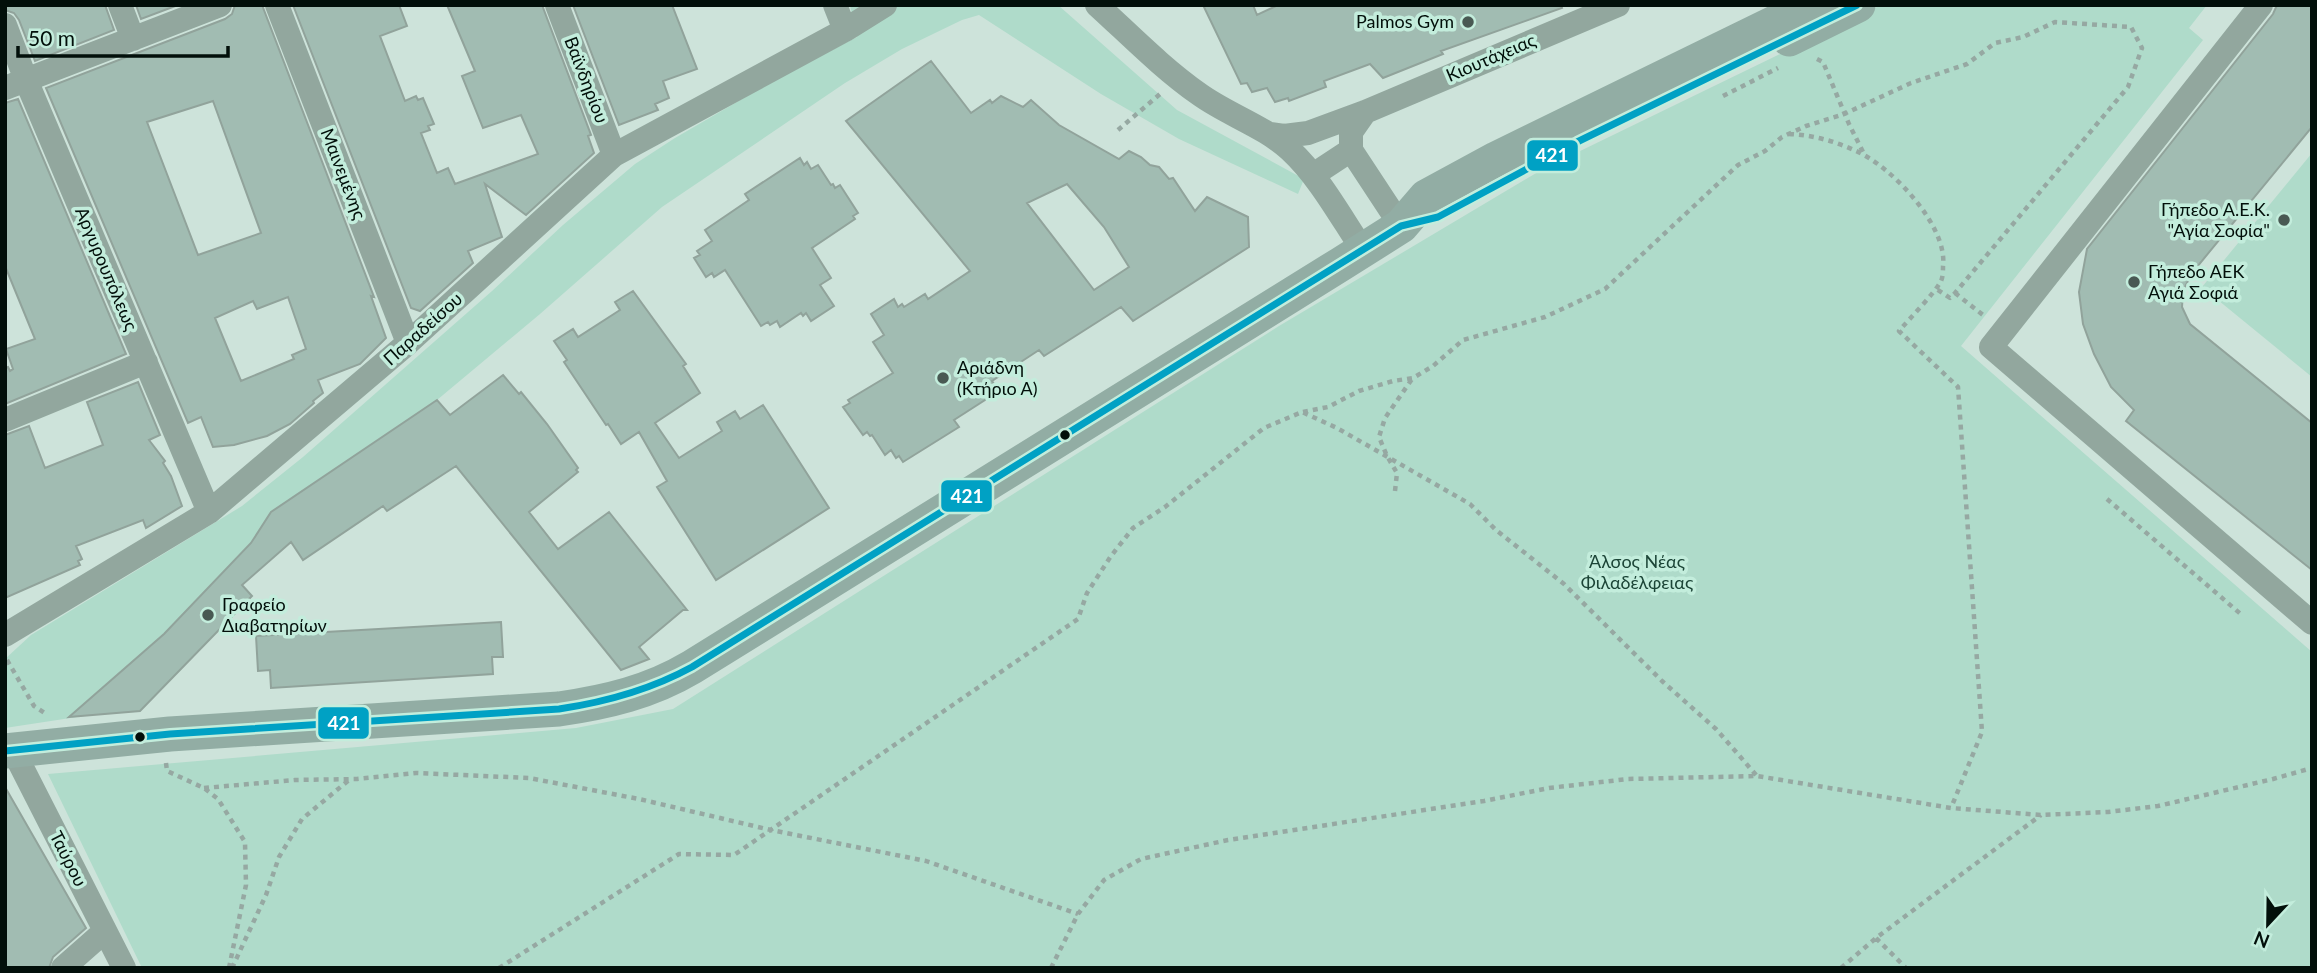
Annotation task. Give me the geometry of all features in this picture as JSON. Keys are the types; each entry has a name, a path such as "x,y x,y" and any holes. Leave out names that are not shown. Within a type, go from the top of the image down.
{"main road":[{"path":"9,751 159,736 559,709 597,704 646,691 704,660 1401,226 1426,197 1496,159 1811,5"},
{"path":"1401,226 1438,217 1577,142 1858,5"}],"street":[{"path":"120,5 133,39"},
{"path":"16,84 220,5"},
{"name":"Μαινεμένης","path":"277,5 408,343"},
{"name":"Βαϊνδηρίου","path":"557,5 614,155"},
{"path":"835,5 845,30"},
{"name":"Παραδείσου","path":"5,635 209,512 408,343 614,155 886,5"},
{"name":"Κιουτάχειας","path":"1097,5 1177,78 1219,107 1270,134 1289,148 1313,175 1363,250"},
{"name":"Κιουτάχειας","path":"1270,134 1284,136 1308,133 1365,112 1618,5"},
{"path":"2261,5 1992,347 2312,623"},
{"name":"Αργυρουπόλεως","path":"5,25 16,84 146,362 209,512"},
{"path":"1365,112 1351,132 1351,150 1401,226"},
{"path":"1313,175 1351,150"},
{"path":"5,420 146,362"},
{"name":"Ταύρου","path":"9,751 124,968"},
{"path":"63,968 105,931"}],"path":[{"path":"499,968 679,854 734,855 1078,619 1087,593 1133,528 1264,428 1302,412 1328,407 1359,391 1413,378 1433,366 1463,340 1545,317 1605,289 1738,165 1788,134 1844,114 1911,83 1967,64 1995,43 2022,37 2055,22 2131,27 2142,48 2128,87 1955,293 1950,298 1935,288"},
{"path":"1814,58 1823,62 1865,156"},
{"path":"1723,96 1787,62"},
{"path":"1118,130 1177,78"},
{"path":"1788,134 1811,135 1865,156 1883,169 1917,202 1932,222 1944,253 1941,281 1899,331 1958,387 1982,733 1951,808"},
{"path":"1395,491 1397,473 1379,437 1385,418 1413,378"},
{"path":"1302,412 1337,428 1470,504 1496,530 1564,584 1662,681 1716,729 1757,776"},
{"path":"2106,499 2243,616"},
{"path":"5,656 34,706 55,719"},
{"path":"159,736 167,771 204,788 218,799 245,842 246,886 231,968"},
{"path":"1051,968 1078,914 1104,880 1141,859 1228,840 1484,801 1549,788 1629,779 1757,776 1951,808 2041,815 2108,812 2158,806 2312,768"},
{"path":"204,788 416,774 529,778 926,861 1078,914"},
{"path":"231,968 267,895 279,858 302,819 349,779"},
{"path":"1841,968 1876,938 2041,815"},
{"path":"1876,938 1906,968"}],"green space":[{"path":"850,5 1058,5 1177,110 1304,179 1298,194 1179,139 1101,94 979,15 962,20 902,49 845,83 662,207 437,400 271,512 251,543 227,569 164,634 83,706 90,715 5,728 5,659 31,635 242,506 303,457 635,164 778,78 857,37"},
{"name":"Άλσος Νέας Φιλαδέλφειας","path":"1881,5 2207,5 2189,28 2203,40 1961,346 2312,652 2312,968 142,968 48,774 576,728 673,709 1279,326 1543,169"},
{"name":"Γήπεδο Α.Ε.Κ. \"Αγία Σοφία\"","path":"2312,153 2312,377 2202,287"}],"building":[{"path":"5,5 105,5 114,30 35,61 19,20 14,13 5,10"},
{"path":"136,5 178,5 141,19"},
{"path":"235,5 262,5 374,297 371,296 386,338 360,364 318,380 323,393 290,424 267,436 234,445 213,447 201,417 188,423 46,88 232,14","holes":["213,101 261,233 198,255 147,122","288,297 306,349 292,355 294,359 241,381 215,318 253,301 257,309"]},
{"path":"293,5 399,5 407,26 380,36 405,101 416,96 418,100 423,98 434,124 428,126 430,130 421,133 437,173 448,168 455,184 538,154 521,115 483,128 462,76 475,71 447,5 542,5 591,135 588,136 594,153 526,215 485,184 502,237 468,251 473,263 420,311 411,308"},
{"path":"573,5 672,5 697,69 663,81 669,98 655,104 658,110 619,125"},
{"path":"1203,5 1253,5 1257,15 1278,5 1561,5 1562,8 1441,51 1443,54 1383,78 1370,64 1324,81 1326,87 1289,101 1288,98 1275,102 1267,88 1252,92 1247,83 1241,84"},
{"name":"Γήπεδο ΑΕΚ Αγιά Σοφιά","path":"2277,5 2312,5 2312,127 2192,273 2183,291 2182,307 2190,324 2312,423 2312,570 2126,421 2134,410 2111,387 2094,354 2083,324 2079,292 2087,249 2273,14"},
{"path":"931,61 971,113 1001,96 1023,107 1031,100 1059,125 1119,159 1129,151 1150,165 1159,167 1169,179 1173,178 1195,211 1207,197 1248,217 1249,247 1133,321 1121,307 1044,356 1039,350 992,381 999,391 954,420 959,427 903,462 899,456 896,458 891,450 885,455 872,435 867,432 863,435 843,407 850,403 848,400 893,373 873,342 884,335 871,314 894,299 898,307 902,304 904,307 925,294 928,299 970,271 846,121","holes":["1067,184 1104,227 1129,267 1094,290 1027,203"]},
{"path":"18,99 126,354 5,404 5,368 8,367 10,371 13,369 6,349 35,339 5,266 5,103"},
{"path":"800,158 804,165 807,162 811,169 818,165 835,188 840,185 858,213 853,216 855,219 812,248 831,278 820,285 834,306 811,321 806,313 803,316 801,313 780,327 777,321 761,326 725,270 714,277 712,273 706,277 694,258 700,255 697,251 712,241 705,230 749,200 745,194"},
{"path":"633,291 686,364 683,366 700,393 655,423 679,458 722,431 717,422 735,411 740,419 763,405 829,508 716,580 657,487 667,481 639,432 621,444 564,362 567,360 554,341 573,329 578,337 620,310 615,302"},
{"path":"503,375 547,424 578,468 578,472 529,512 558,549 609,512 687,610 683,610 639,647 649,659 621,670 456,466 387,511 383,506 303,560 291,542 242,585 252,596 140,711 69,717 164,634 251,543 271,512 437,400 450,415"},
{"path":"138,382 160,435 149,440 165,461 163,463 182,506 146,528 143,520 76,546 82,559 78,561 80,565 5,598 5,435 29,426 45,468 103,445 87,402"},
{"path":"501,622 503,657 492,657 493,674 271,688 270,670 258,671 256,636"},
{"path":"5,787 86,928 53,957 49,968 5,968"}],"transit line":[{"name":"421","path":"5,751 170,734 559,709 594,703 644,689 692,667 1401,226 1438,217 1577,142 1857,5"}],"place":[{"name":"Palmos Gym","path":"1468,22"},
{"name":"Γήπεδο Α.Ε.Κ. \"Αγία Σοφία\"","path":"2284,220"},
{"name":"Γήπεδο ΑΕΚ Αγιά Σοφιά","path":"2134,282"},
{"name":"Αριάδνη (Κτήριο Α)","path":"943,378"},
{"name":"Γραφείο Διαβατηρίων","path":"208,615"}]}
